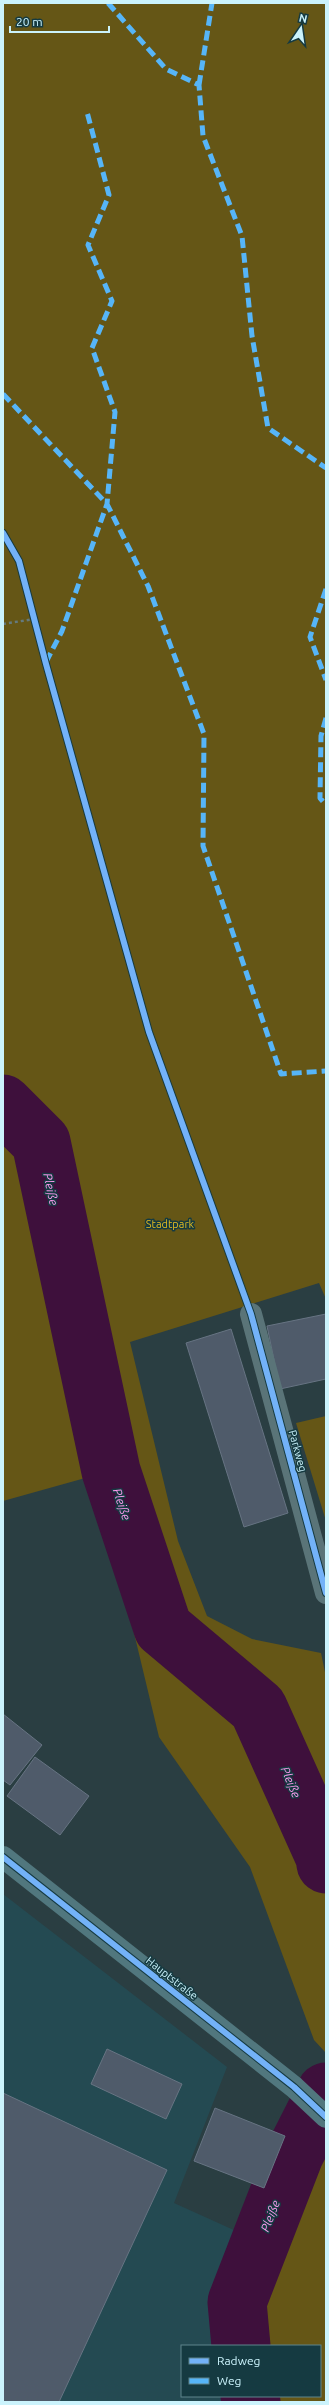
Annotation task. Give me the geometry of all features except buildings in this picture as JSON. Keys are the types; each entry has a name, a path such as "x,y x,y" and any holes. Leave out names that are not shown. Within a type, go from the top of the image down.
{"main road":[{"name":"Hauptstraße","path":"3,1857 294,2087 326,2117"}],"street":[{"name":"Parkweg","path":"251,1314 326,1593"}],"path":[{"path":"3,624 34,619"}],"shaded area":[{"path":"3,1894 227,2067 174,2203 247,2236 227,2302 231,2345 181,2345 181,2397 235,2397 236,2402 3,2402"}],"green space":[{"name":"Stadtpark","path":"3,3 326,3 326,1299 319,1283 130,1342 178,1541 207,1616 252,1639 321,1653 326,1677 326,2053 314,2040 250,1867 159,1737 96,1475 3,1501"},
{"path":"326,1416 326,1521 296,1423"},
{"path":"296,2122 326,2155 326,2402 236,2402 235,2397 321,2397 321,2345 231,2345 227,2302 247,2236"}],"waterway":[{"name":"Pleiße","path":"3,1104 41,1142 111,1471 163,1628 258,1708 325,1857 326,1864"},
{"name":"Pleiße","path":"241,2345 237,2302 294,2155 326,2092"},
{"name":"Pleiße","path":"250,2397 251,2402"}],"marked path":[{"path":"108,3 166,69 199,85 203,136 242,236 252,336 268,428 326,468"},
{"path":"199,85 212,3"},
{"path":"46,662 62,631 107,504 115,412 92,348 112,301 88,245 109,195 87,112"},
{"path":"3,394 107,504 148,586 204,734 203,846 281,1074 326,1071"},
{"path":"326,589 310,637 326,680"},
{"path":"326,718 321,736 320,798 326,805"}],"cycle path":[{"path":"3,533 19,561 46,664 149,1032 251,1314 326,1593"},
{"path":"3,1857 294,2087 326,2117"}]}
